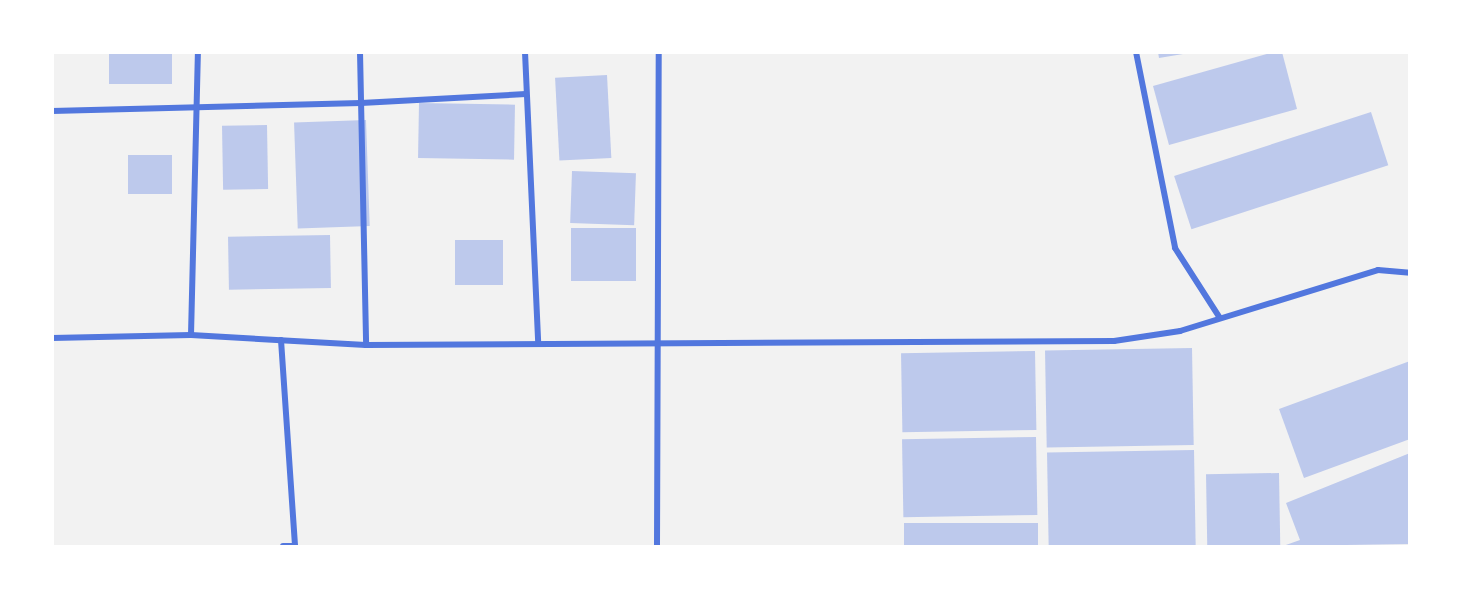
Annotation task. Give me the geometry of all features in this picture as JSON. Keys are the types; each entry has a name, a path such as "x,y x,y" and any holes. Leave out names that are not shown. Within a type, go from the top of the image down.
{"street":[{"path":"191,335 198,52"},
{"path":"360,52 366,345"},
{"path":"525,52 538,342"},
{"path":"657,546 659,52"},
{"path":"1136,52 1175,248 1220,318"},
{"path":"52,111 361,103 526,94"},
{"path":"52,338 191,335 366,345 538,342 658,344 1114,341 1180,330 1378,270 1410,273"},
{"path":"281,340 295,546 283,546"}],"building":[{"path":"109,52 172,52 172,84 109,84"},
{"path":"1158,52 1183,52 1183,54 1159,58"},
{"path":"1274,52 1282,52 1297,109 1169,145 1153,86"},
{"path":"607,75 611,158 559,161 555,78"},
{"path":"419,103 515,105 514,160 418,158"},
{"path":"1371,112 1388,165 1191,229 1174,176"},
{"path":"366,120 370,226 298,228 294,123"},
{"path":"267,125 268,189 223,190 222,126"},
{"path":"128,155 172,155 172,194 128,194"},
{"path":"572,171 636,173 634,225 570,223"},
{"path":"571,228 636,228 636,281 571,281"},
{"path":"330,235 331,288 229,290 228,237"},
{"path":"455,240 503,240 503,285 455,285"},
{"path":"1192,348 1194,445 1047,448 1045,351"},
{"path":"1035,351 1036,430 902,432 901,353"},
{"path":"1410,361 1410,439 1304,478 1279,409"},
{"path":"1036,437 1037,515 903,517 902,439"},
{"path":"1194,450 1196,546 1049,546 1047,453"},
{"path":"1410,453 1410,544 1283,546 1300,540 1286,503"},
{"path":"1279,473 1280,546 1207,546 1206,474"},
{"path":"904,523 1038,523 1038,546 904,546"}]}
